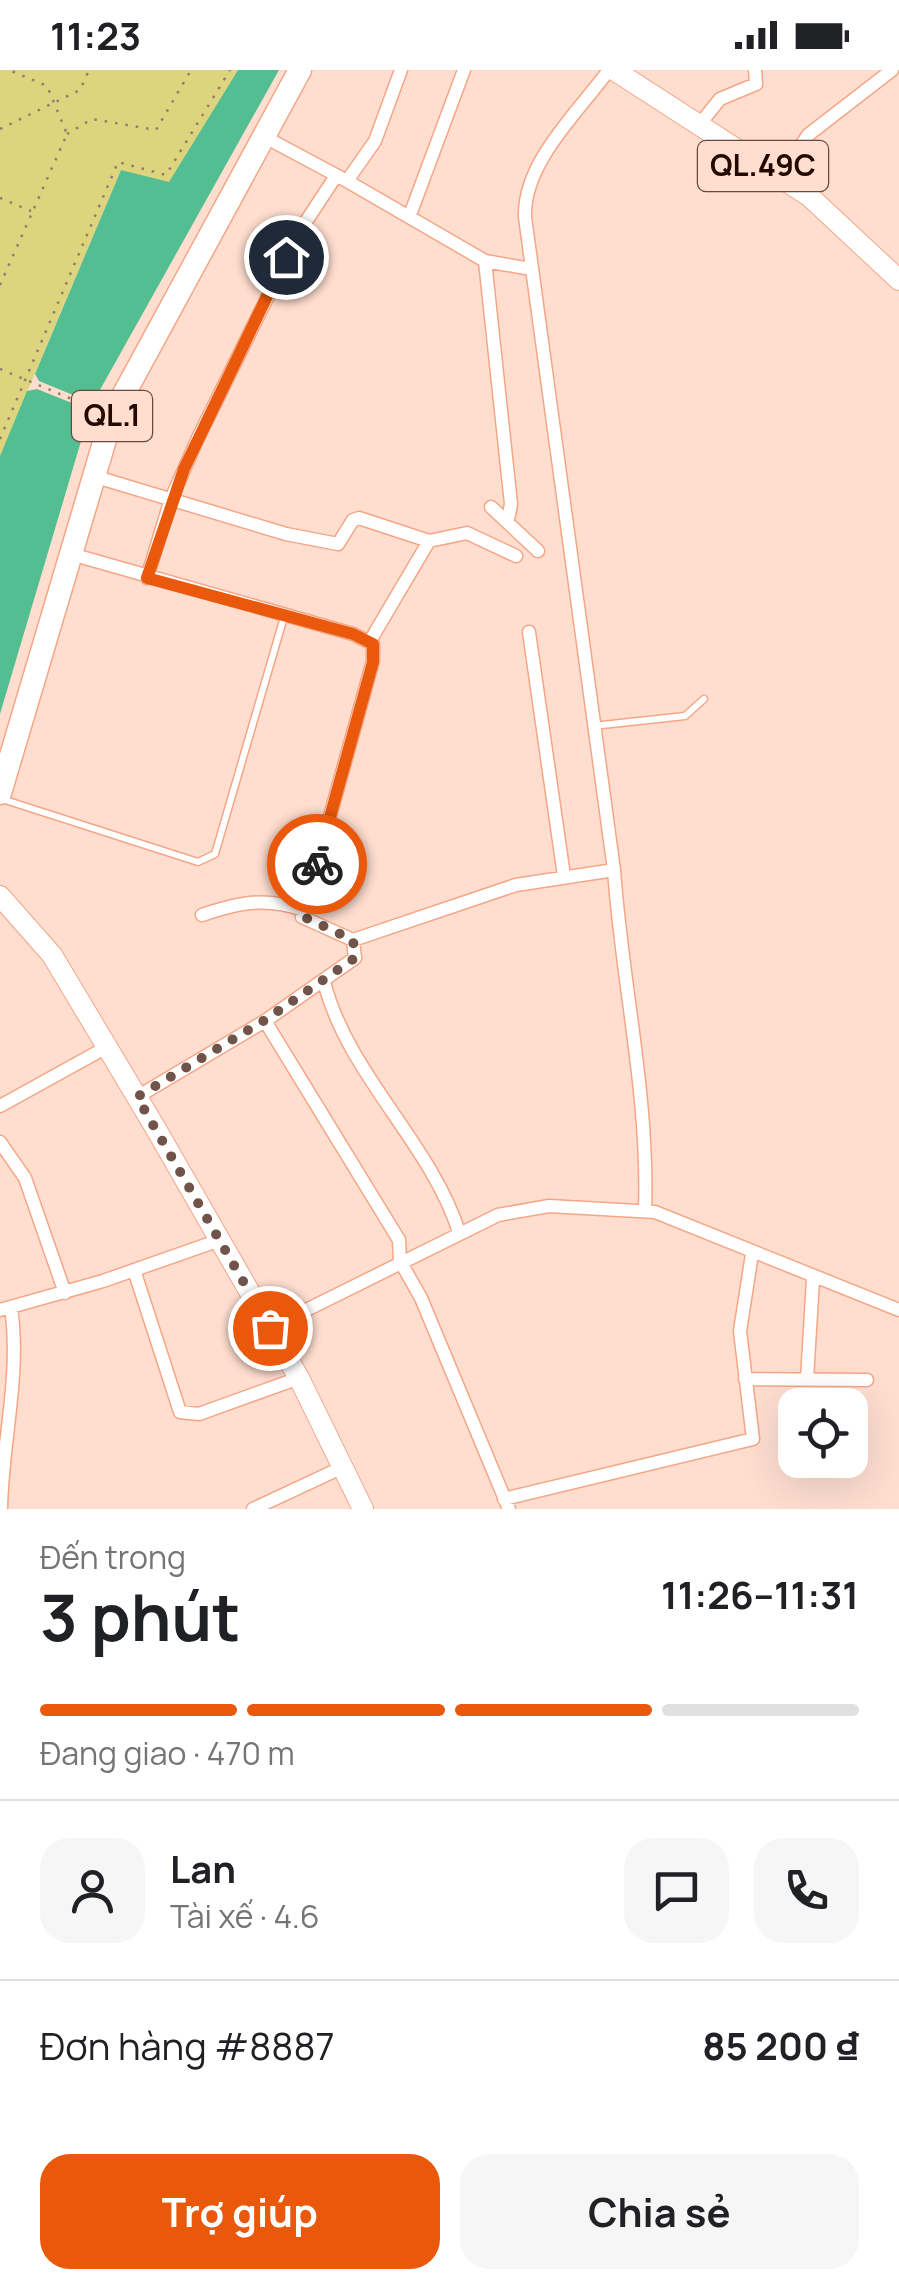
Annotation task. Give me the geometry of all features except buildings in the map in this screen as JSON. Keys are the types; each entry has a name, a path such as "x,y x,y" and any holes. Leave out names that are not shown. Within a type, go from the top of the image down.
{"highway":[{"name":"QL.1","path":"0,796 93,476 126,387 300,70"}],"main road":[{"name":"QL.49C","path":"612,70 809,196 899,280"},
{"path":"0,896 52,955 137,1097 298,1378 363,1509"}],"street":[{"path":"147,578 171,500 300,229 375,142 401,70"},
{"path":"410,215 464,70"},
{"path":"612,70 529,183 524,217 614,870 620,957 636,1036 645,1210"},
{"path":"699,125 720,98 756,84 755,70"},
{"path":"780,177 808,135 892,70"},
{"path":"263,136 485,260 531,269"},
{"path":"485,260 508,520"},
{"path":"93,476 286,534 338,544 357,518 429,541 463,532 516,556"},
{"path":"491,507 538,551"},
{"path":"429,541 370,641 373,662 302,916 353,940 497,890 614,870"},
{"path":"71,554 370,641"},
{"path":"530,632 564,876"},
{"path":"202,915 247,900 284,903 304,910"},
{"path":"137,1097 324,982 355,958 353,940"},
{"path":"324,982 341,1028 434,1178 459,1232"},
{"path":"265,1020 399,1240 400,1260 421,1298 507,1504 751,1440 755,1432 740,1319 752,1254"},
{"path":"0,1106 105,1048"},
{"path":"0,1142 24,1178 66,1293"},
{"path":"270,1328 318,1308 400,1260 459,1232 523,1208 645,1210 899,1310"},
{"path":"2,1509 1,1461 14,1372 6,1309 66,1293 217,1240"},
{"path":"134,1270 180,1412 200,1414 298,1378"},
{"path":"807,1379 814,1279"},
{"path":"745,1379 867,1380"},
{"path":"253,1509 343,1467"}],"lane":[{"path":"0,796 198,862 208,860 215,854 284,615"},
{"path":"592,726 685,716 704,700"}],"path":[{"path":"10,70 48,86 67,134"},
{"path":"0,129 55,106 80,90 89,70"},
{"path":"0,285 67,134 92,119 156,130 192,70"},
{"path":"0,439 118,162 166,175 230,70"},
{"path":"0,198 33,211"},
{"path":"0,369 83,404"}],"shaded area":[{"path":"0,70 238,70 169,183 121,170 0,456"},
{"path":"238,70 279,70 96,397 85,400 39,381 35,374 121,170 169,182"},
{"path":"37,389 82,407 87,421 0,714 0,456 27,391"}],"way so far":[{"path":"270,1328 137,1097 265,1020 355,958 353,940 302,916 317,864"}],"route":[{"path":"286,257 184,469 147,578 368,638 373,644 373,662 317,864"}]}
